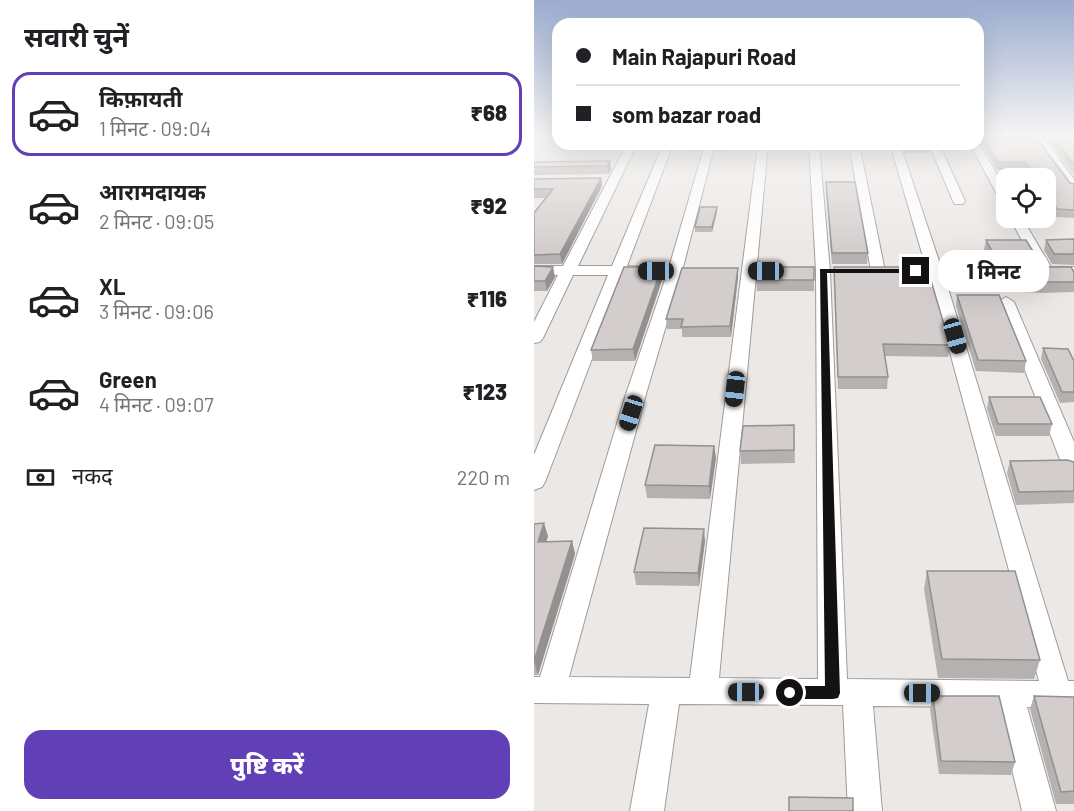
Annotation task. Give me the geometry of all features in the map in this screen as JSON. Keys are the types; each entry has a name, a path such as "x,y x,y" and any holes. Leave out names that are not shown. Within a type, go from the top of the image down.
{"street":[{"path":"534,338 613,174"},
{"path":"534,482 656,174"},
{"path":"702,174 675,271 542,690 1066,694 905,174"},
{"path":"703,692 752,271 760,174"},
{"path":"816,174 845,693 865,811"},
{"path":"860,174 878,271"},
{"path":"947,174 959,201"},
{"path":"1064,174 1074,187"},
{"path":"1022,228 1046,271"},
{"path":"534,270 696,271"},
{"path":"912,271 1074,271"},
{"path":"1006,302 1074,467"},
{"path":"647,811 666,692"},
{"path":"1009,694 1040,811"}],"building":[{"path":"1056,174 1063,174 1070,183 1074,184 1074,210 1057,209"},
{"path":"601,178 560,254 534,255 534,213 553,189 534,189 534,179"},
{"path":"826,182 855,182 868,253 832,253"},
{"path":"700,207 717,207 712,227 695,227"},
{"path":"1074,239 1074,254 1054,254 1046,240"},
{"path":"986,240 1026,240 1034,253 993,253"},
{"path":"534,266 553,267 545,281 534,281"},
{"path":"624,267 662,267 633,349 591,350"},
{"path":"758,267 814,267 814,280 756,280"},
{"path":"834,267 927,267 950,345 883,344 888,377 838,377"},
{"path":"998,267 1071,267 1074,272 1074,282 1003,280"},
{"path":"682,268 738,268 730,326 681,327 683,319 666,319"},
{"path":"957,295 999,295 1026,361 978,360"},
{"path":"1043,348 1068,349 1074,361 1074,392 1062,392"},
{"path":"989,397 1040,397 1052,424 998,424"},
{"path":"794,425 794,450 740,451 743,426"},
{"path":"655,445 714,446 709,486 645,485"},
{"path":"1067,460 1074,462 1074,491 1019,492 1010,461"},
{"path":"544,523 538,542 572,541 534,661 534,524"},
{"path":"644,528 704,529 698,573 634,572"},
{"path":"927,571 1015,571 1040,660 942,659"},
{"path":"933,696 999,696 1015,762 941,761"},
{"path":"1034,696 1074,697 1074,791 1061,792"},
{"path":"789,797 853,798 853,811 789,811"}],"route":[{"path":"790,693 833,693 823,271 916,271"}]}
